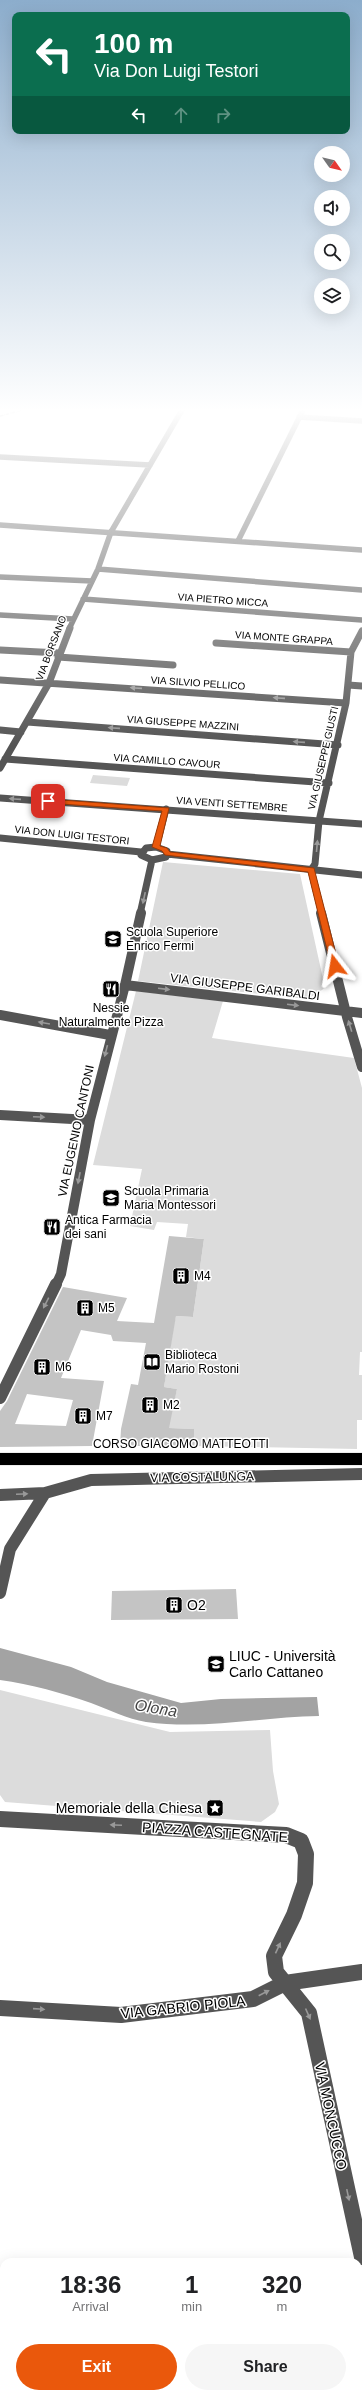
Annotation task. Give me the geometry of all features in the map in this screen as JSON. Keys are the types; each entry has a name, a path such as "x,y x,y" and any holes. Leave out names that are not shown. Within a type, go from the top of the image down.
{"main road":[{"name":"CORSO GIACOMO MATTEOTTI","path":"0,1459 362,1459"}],"street":[{"name":"VIA BORSANO","path":"0,768 49,683 73,619 98,569 111,532 117,522"},
{"path":"238,541 247,522"},
{"path":"0,525 362,550"},
{"path":"98,569 362,590"},
{"path":"0,577 92,581"},
{"name":"VIA PIETRO MICCA","path":"83,599 362,620"},
{"path":"0,615 73,619"},
{"name":"VIA GIUSEPPE GIUSTI","path":"311,870 315,864 319,821 338,745 346,703 351,652 362,631"},
{"name":"VIA MONTE GRAPPA","path":"216,643 351,652"},
{"path":"0,650 173,665"},
{"name":"VIA SILVIO PELLICO","path":"0,680 346,703"},
{"path":"348,685 362,686"},
{"name":"VIA GIUSEPPE MAZZINI","path":"27,722 338,745"},
{"path":"0,730 21,732"},
{"name":"VIA CAMILLO CAVOUR","path":"5,759 329,784"},
{"name":"VIA VENTI SETTEMBRE","path":"0,798 319,821"},
{"path":"166,810 156,847 165,849 167,854"},
{"name":"VIA GIUSEPPE GIUSTI","path":"319,821 362,824"},
{"name":"VIA DON LUIGI TESTORI","path":"0,838 141,852 146,848 156,847"},
{"name":"VIA DON LUIGI TESTORI","path":"141,852 144,857 152,860"},
{"path":"152,860 162,858 167,854 362,875"},
{"name":"VIA EUGENIO CANTONI","path":"0,1398 60,1274 90,1120 110,1035 125,985 152,860"},
{"path":"311,870 346,1011 362,1067"},
{"name":"VIA GIUSEPPE GARIBALDI","path":"125,985 362,1012"},
{"path":"0,1015 110,1035"},
{"path":"0,1115 90,1120"},
{"name":"VIA COSTALUNGA","path":"0,1495 45,1493 91,1480 362,1474"},
{"path":"0,1593 10,1549 45,1493"},
{"name":"PIAZZA CASTEGNATE","path":"0,1819 294,1836 304,1846 307,1862 304,1889 274,1956 276,1972 285,1983"},
{"name":"VIA GABRIO PIOLA","path":"0,2008 8,2007 121,2015 253,1999 285,1983 362,1972"},
{"name":"VIA MONCUCCO","path":"285,1983 309,2013 358,2226 362,2257"}],"shaded area":[{"path":"93,775 130,778 127,786 90,783"},
{"path":"163,862 300,874 325,988 308,999 138,981"},
{"path":"136,991 223,1001 212,1038 354,1058 362,1088 362,1352 360,1352 359,1375 362,1375 362,1420 357,1420 357,1449 194,1446 194,1429 168,1428 177,1389 164,1387 174,1324 176,1316 193,1317 204,1239 186,1237 188,1224 157,1222 154,1230 130,1226 142,1169 93,1165"},
{"path":"0,1690 170,1732 270,1730 273,1771 279,1804 275,1812 261,1822 5,1802 0,1795"}],"water":[{"name":"Olona","path":"0,1648 71,1667 107,1682 181,1703 221,1699 317,1697 319,1716 190,1725 139,1721 58,1692 35,1686 0,1680"}],"building":[{"path":"169,1236 204,1239 193,1317 176,1316 164,1387 177,1389 169,1428 194,1429 194,1446 120,1446 121,1429 131,1384 138,1385 146,1343 113,1341 111,1335 81,1330 61,1378 104,1381 92,1446 0,1447 0,1411 7,1401 63,1287 127,1298 117,1321 154,1323","holes":["27,1394 73,1400 66,1426 15,1424"]},
{"name":"O2","path":"236,1589 238,1619 111,1620 112,1591"}],"place":[{"name":"Scuola Superiore Enrico Fermi","path":"113,939"},
{"name":"Nessie Naturalmente Pizza","path":"111,989"},
{"name":"Scuola Primaria Maria Montessori","path":"111,1198"},
{"name":"Antica Farmacia dei sani","path":"52,1227"},
{"name":"M4","path":"181,1276"},
{"name":"M5","path":"85,1308"},
{"name":"Biblioteca Mario Rostoni","path":"152,1362"},
{"name":"M6","path":"42,1367"},
{"name":"M2","path":"150,1405"},
{"name":"M7","path":"83,1416"},
{"name":"O2","path":"174,1605"},
{"name":"LIUC - Università Carlo Cattaneo","path":"216,1664"},
{"name":"Memoriale della Chiesa","path":"215,1808"}],"route":[{"path":"48,801 166,810 156,847 165,849 167,854 311,870 335,966"}]}
